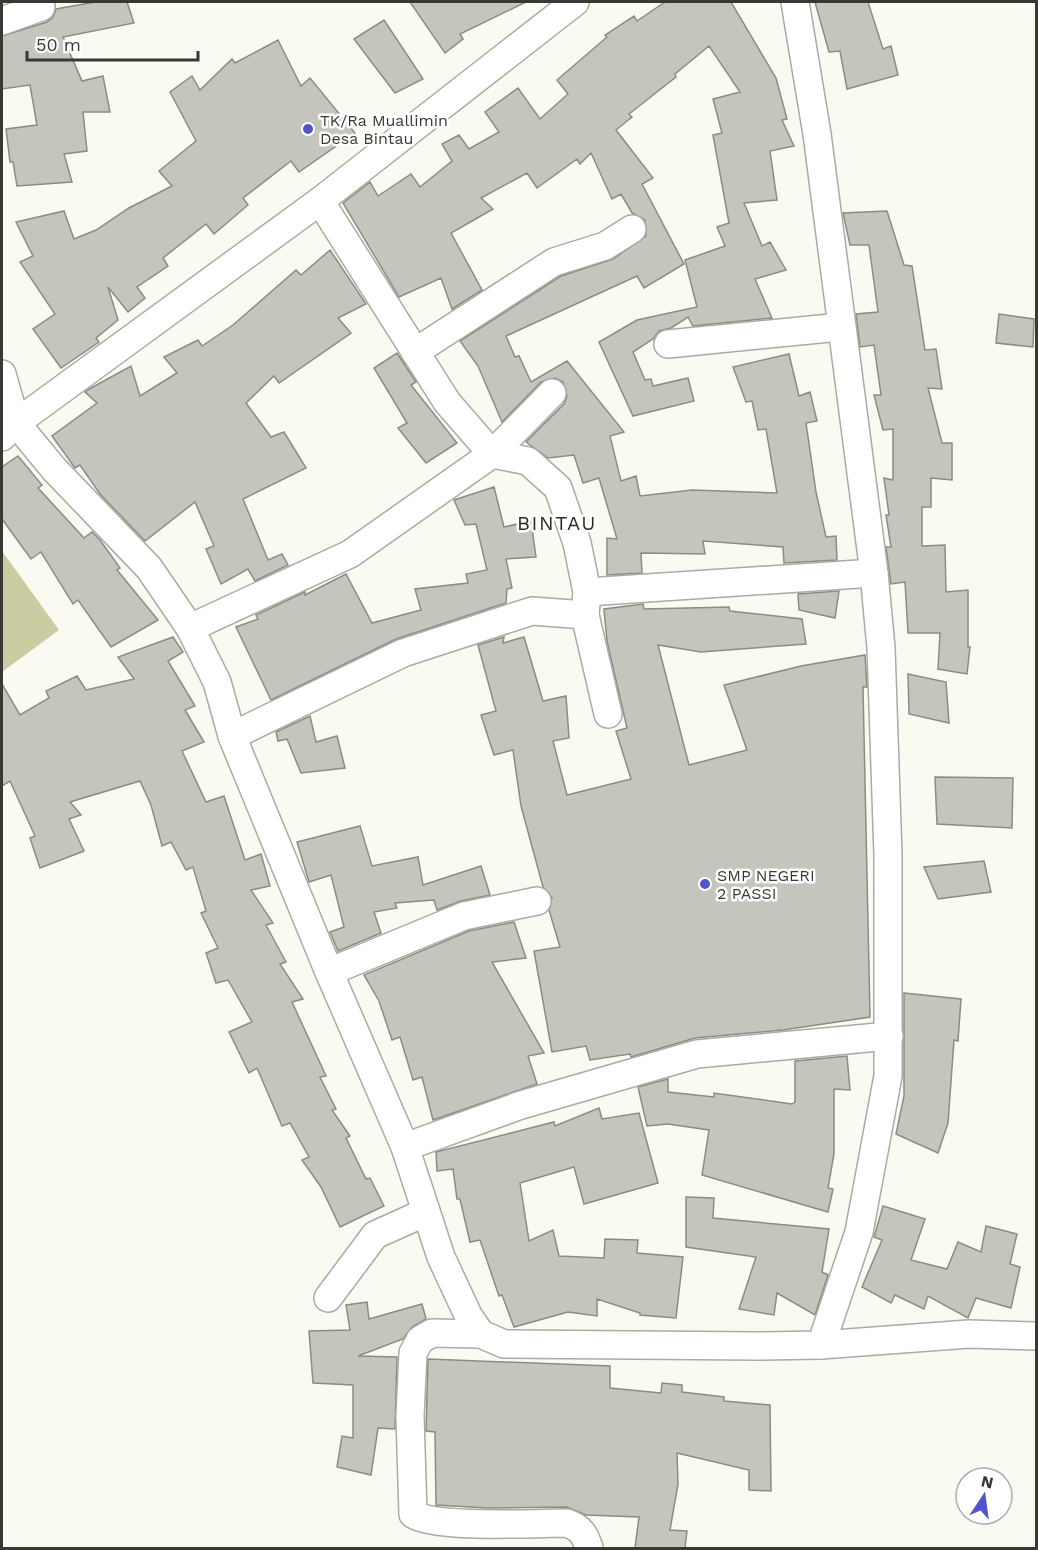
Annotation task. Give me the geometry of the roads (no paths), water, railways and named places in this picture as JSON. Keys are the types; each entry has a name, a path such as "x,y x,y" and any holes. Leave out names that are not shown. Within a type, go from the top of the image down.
{"street":[{"path":"2,21 41,7 40,2"},
{"path":"9,430 320,201 575,2"},
{"path":"795,2 817,134 840,327 857,425 874,573 882,660 888,855 888,1076 859,1232 821,1345"},
{"path":"320,201 447,402 492,454 528,461 558,489 577,543 586,604 608,714"},
{"path":"415,352 554,262 605,246 632,229"},
{"path":"668,344 840,327"},
{"path":"2,374 9,430 54,469 149,568 190,628 217,682 232,736 329,972 405,1147 441,1257 469,1317 481,1334"},
{"path":"190,628 350,554 492,454 552,393"},
{"path":"232,736 403,653 532,611 874,573"},
{"path":"329,972 464,916 537,901"},
{"path":"405,1147 521,1106 697,1054 889,1036"},
{"path":"328,1298 375,1235 426,1212"},
{"path":"589,1548 578,1527 567,1523 447,1522 422,1520 414,1514 410,1416 412,1353 420,1340 432,1333 481,1334 504,1344 821,1345 969,1334 1036,1336"}],"place":[{"name":"TK/Ra Muallimin Desa Bintau","path":"308,129"},
{"name":"SMP NEGERI 2 PASSI","path":"705,884"}],"district":[{"name":"BINTAU","path":"557,523"}]}
